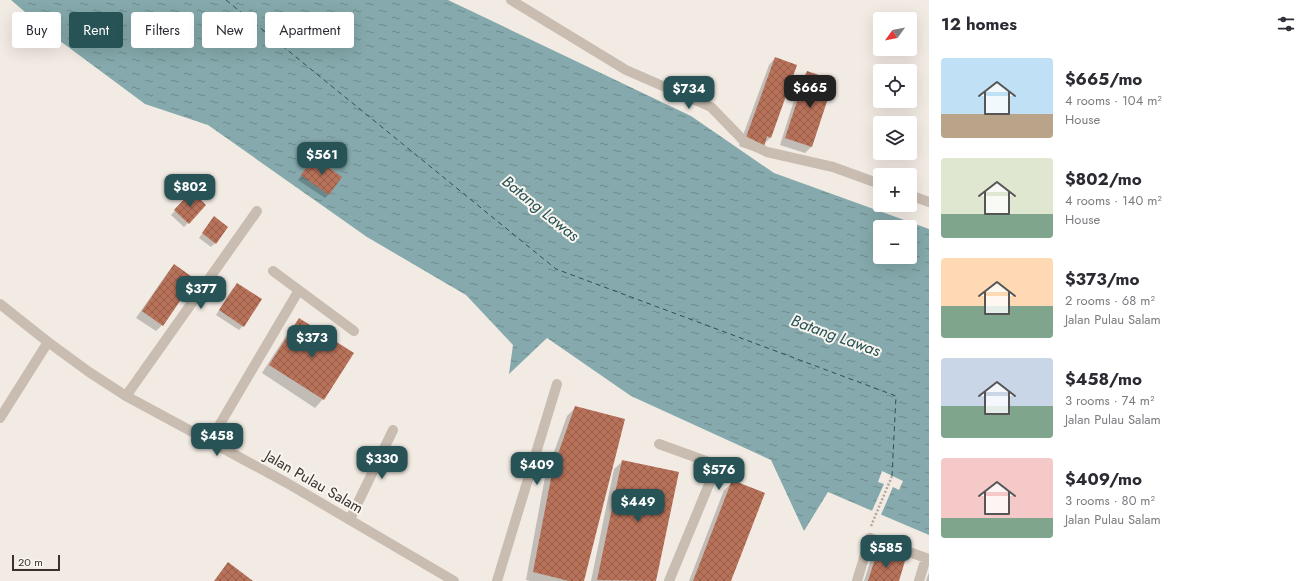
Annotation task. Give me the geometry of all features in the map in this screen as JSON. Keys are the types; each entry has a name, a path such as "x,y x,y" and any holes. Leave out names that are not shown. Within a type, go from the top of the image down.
{"street":[{"path":"511,0 626,70 711,107 744,141 767,152 833,167 873,181"},
{"path":"917,198 929,202"},
{"path":"126,396 257,211"},
{"path":"273,271 354,331"},
{"path":"210,441 299,290"},
{"name":"Jalan Pulau Salam","path":"0,304 89,372 126,396 210,441 454,581"},
{"path":"0,418 48,342"},
{"path":"497,581 557,384"},
{"path":"350,520 394,430"},
{"path":"659,444 717,465 669,581"},
{"path":"857,581 870,538 926,558 919,581"}],"path":[{"path":"870,538 868,532 892,476"}],"water":[{"name":"Batang Lawas","path":"11,0 448,0 691,116 774,173 873,209 873,212 882,212 904,220 873,220 873,264 917,264 917,225 929,229 929,535 828,492 804,531 771,460 631,396 547,338 509,374 513,345 466,295 367,237 208,125 145,104 70,48 123,48 123,12 69,12 69,48 61,42 61,12 25,12"}],"pier":[{"path":"882,471 903,481 899,490 893,487 880,517 871,513 884,484 878,482"}],"building":[{"path":"775,57 797,65 771,138 767,136 764,147 745,140"},
{"path":"807,71 834,80 812,147 785,138"},
{"path":"314,157 342,177 329,195 301,175"},
{"path":"192,191 206,205 189,224 174,210"},
{"path":"214,216 228,227 216,244 202,233"},
{"path":"174,264 195,279 163,326 142,311"},
{"path":"237,283 262,299 244,327 219,310"},
{"path":"299,318 354,353 324,400 269,365"},
{"path":"575,406 625,419 584,581 569,581 533,572 553,468"},
{"path":"622,460 679,472 656,581 597,580"},
{"path":"732,480 765,493 731,581 693,581"},
{"path":"877,552 905,561 899,581 868,581"},
{"path":"228,562 253,581 214,581"}],"ferry route":[{"path":"226,0 556,269 896,396 892,476"}]}
